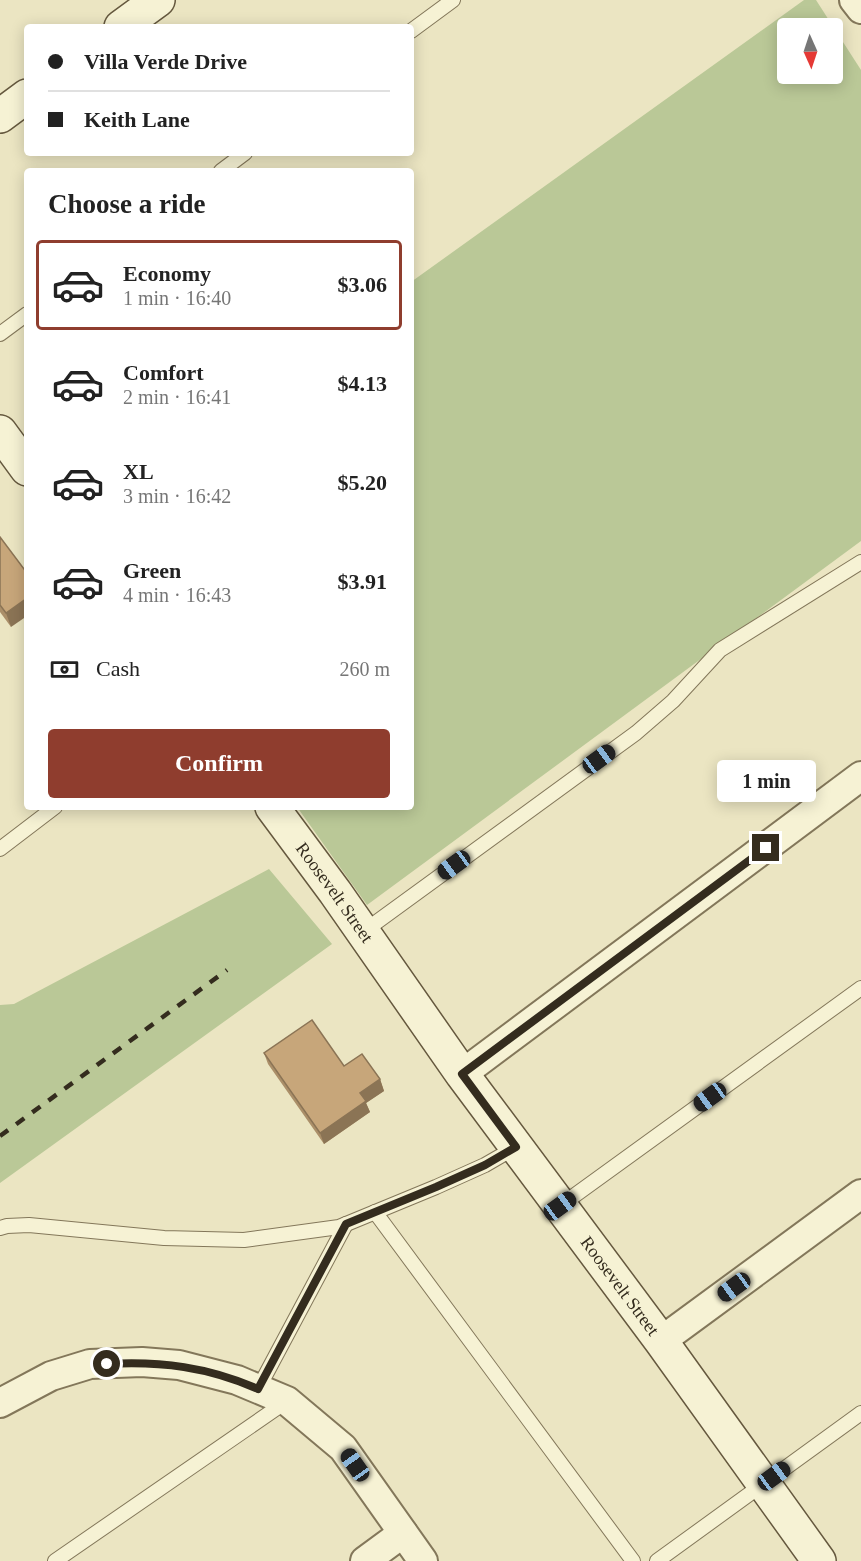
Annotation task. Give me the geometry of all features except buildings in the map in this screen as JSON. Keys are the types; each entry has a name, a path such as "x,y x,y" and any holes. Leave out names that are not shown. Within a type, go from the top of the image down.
{"street":[{"path":"125,24 158,0"},
{"path":"854,0 861,9"},
{"path":"0,116 24,98"},
{"path":"0,432 24,465"},
{"path":"462,1074 861,776"},
{"name":"Roosevelt Street","path":"274,810 462,1074 661,1341 819,1561"},
{"path":"661,1341 861,1194"},
{"path":"0,1403 51,1377 90,1364 142,1362 179,1365 237,1380 287,1401 343,1448 423,1561"},
{"path":"364,1561 403,1533"}],"lane":[{"path":"414,29 453,0"},
{"path":"225,168 241,156"},
{"path":"0,334 24,316"},
{"path":"363,932 636,733 673,701 720,650 861,562"},
{"path":"0,849 51,810"},
{"path":"560,1206 861,988"},
{"path":"0,1228 29,1225 164,1238 244,1240 339,1227 485,1165 516,1147"},
{"path":"375,1212 633,1561"},
{"path":"258,1389 346,1224"},
{"path":"55,1561 287,1401"},
{"path":"657,1561 861,1413"}],"green space":[{"path":"804,0 816,0 828,18 779,18"},
{"path":"777,19 777,84 843,84 843,42 861,70 861,541 367,905 299,810 414,810 414,280"},
{"path":"269,869 332,944 0,1183 0,1005 14,1004"}],"railway":[{"path":"0,1136 227,970"}],"route":[{"path":"107,1364 142,1362 179,1365 237,1380 258,1389 346,1224 485,1165 516,1147 462,1074 766,848"}]}
